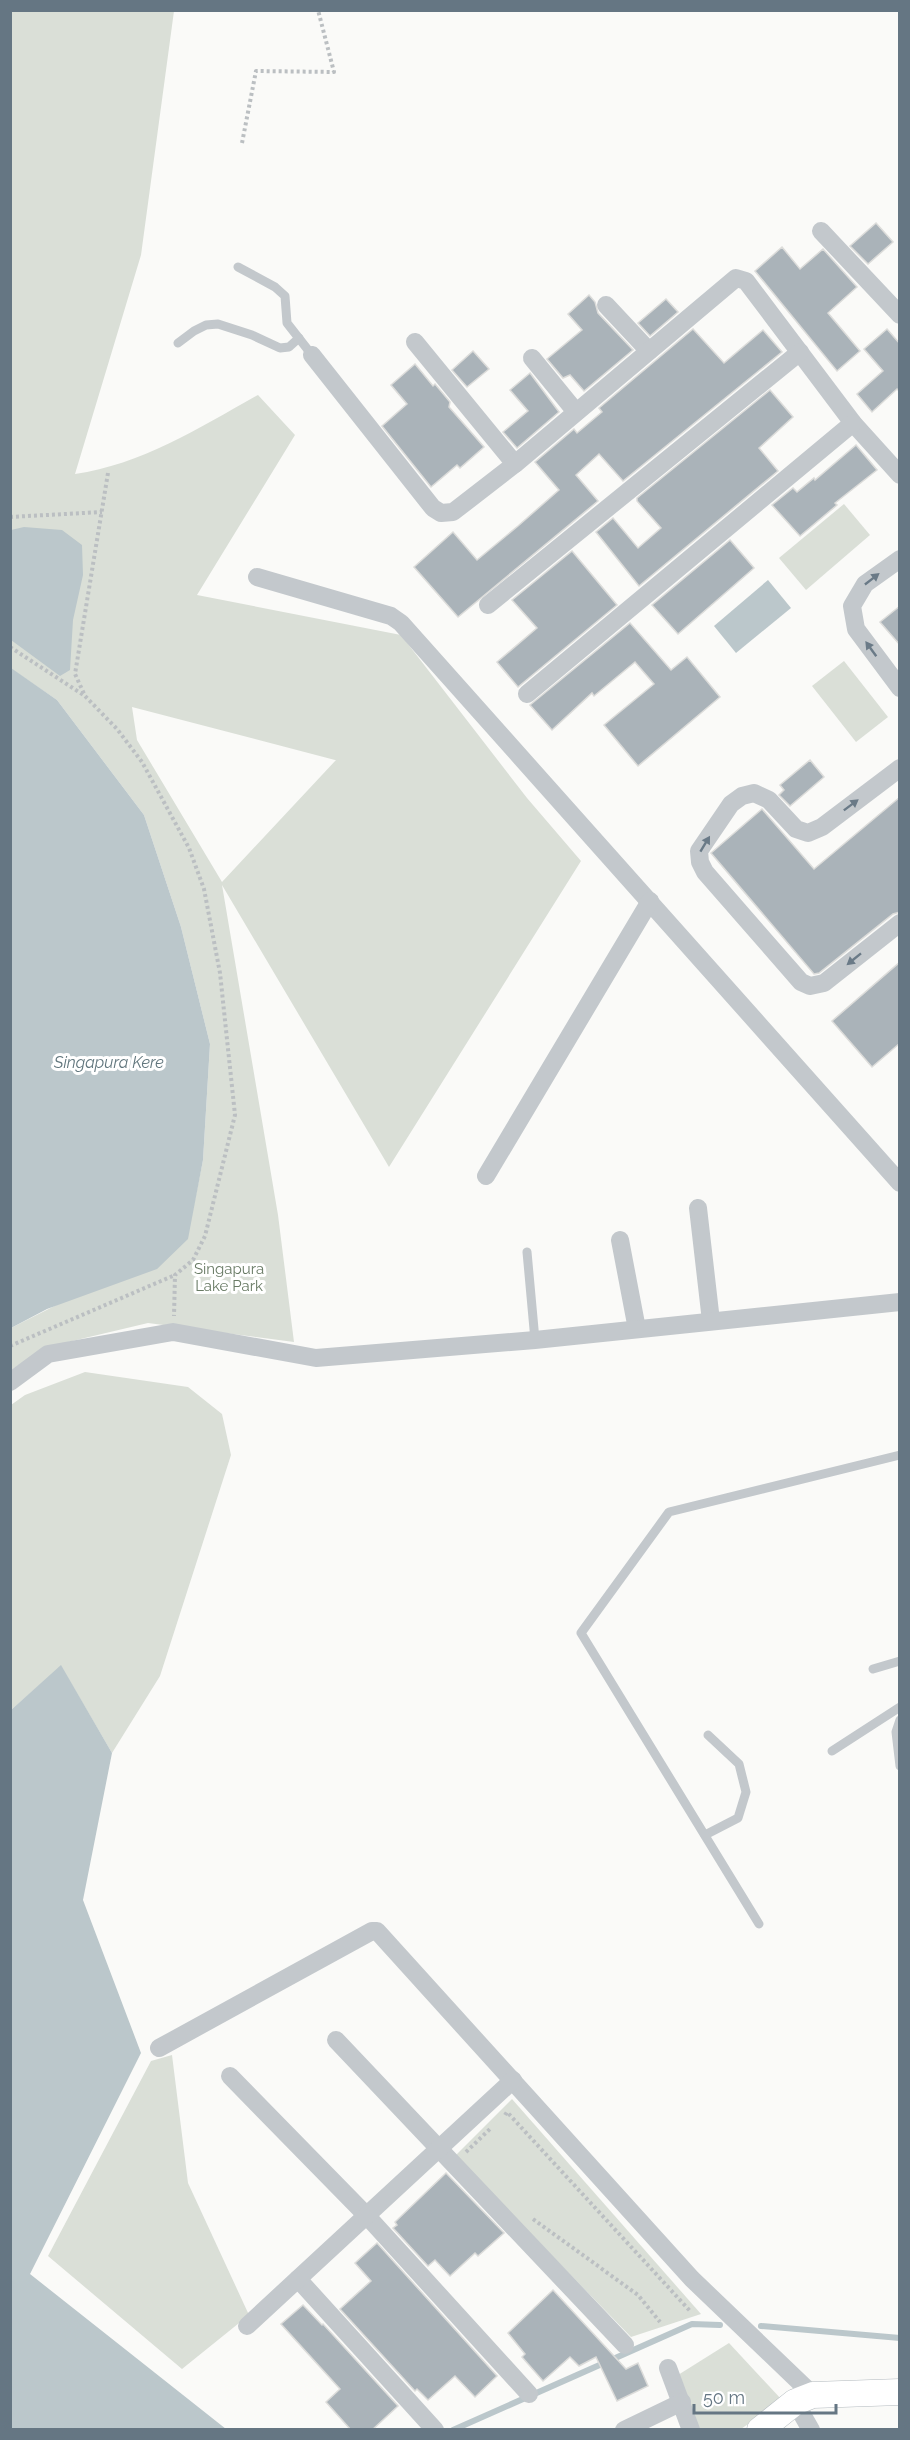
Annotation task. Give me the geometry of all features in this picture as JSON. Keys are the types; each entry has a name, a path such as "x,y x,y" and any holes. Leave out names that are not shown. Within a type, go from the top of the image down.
{"street":[{"path":"821,231 900,315"},
{"path":"312,355 433,508 441,513 453,512 515,464 736,278 746,281 853,423 898,470"},
{"path":"606,305 649,351"},
{"path":"415,342 515,464"},
{"path":"488,604 800,352"},
{"path":"532,358 576,412"},
{"path":"527,694 853,423"},
{"path":"900,559 865,584 852,606 856,629 900,688"},
{"path":"257,577 396,618 900,1183"},
{"path":"900,768 822,827 808,833 796,829 769,800 754,793 742,796 731,804 699,851 699,862 722,893 801,982 810,986 824,983 900,922"},
{"path":"486,1176 650,901"},
{"path":"698,1208 711,1321"},
{"path":"620,1240 637,1329"},
{"path":"10,1382 48,1354 173,1332 316,1358 535,1340 900,1302"},
{"path":"159,2048 372,1931 377,1931 692,2279 804,2399 811,2430"},
{"path":"336,2040 625,2345"},
{"path":"230,2076 367,2216 530,2394"},
{"path":"247,2326 513,2080"},
{"path":"298,2279 435,2430"},
{"path":"668,2367 691,2430"},
{"path":"760,2430 804,2399 900,2391"},
{"path":"624,2430 682,2402"}],"lane":[{"path":"238,267 275,287 285,296 287,323 312,355"},
{"path":"178,343 194,331 218,324 252,335 280,348 289,347 299,338"},
{"path":"527,1252 535,1340"},
{"path":"759,1924 581,1633 669,1512 900,1455"},
{"path":"873,1669 900,1661"},
{"path":"832,1751 900,1707"},
{"path":"900,1720 896,1732 900,1766"},
{"path":"705,1835 738,1818 746,1792 739,1764 708,1735"}],"path":[{"path":"242,143 256,71 334,72 318,10"},
{"path":"85,696 75,674 108,473"},
{"path":"10,517 102,512"},
{"path":"10,647 85,696 117,729 142,762 189,848 204,889 220,973 235,1115 205,1236 193,1260 175,1275 10,1346"},
{"path":"173,1332 175,1275"},
{"path":"500,2119 507,2112 691,2312"},
{"path":"463,2156 492,2127"},
{"path":"526,2214 638,2295 660,2322"}],"green space":[{"name":"Singapura Lake Park","path":"11,11 174,11 141,255 75,474 123,462 147,453 192,432 258,395 295,435 197,595 401,635 527,798 581,861 389,1167 222,885 278,1215 294,1342 148,1323 47,1347 11,1370 11,1328 187,1239 203,1160 210,1044 181,927 144,815 57,700 10,668","holes":["132,707 336,760 222,882 137,740"]},
{"path":"844,504 870,535 806,590 779,558"},
{"path":"844,661 888,717 856,742 812,686"},
{"path":"85,1372 188,1387 222,1414 231,1455 160,1676 112,1753 61,1666 11,1710 11,1405 25,1395"},
{"path":"172,2055 188,2183 249,2315 182,2369 48,2256 151,2061"},
{"path":"512,2099 701,2314 631,2337 455,2156"},
{"path":"729,2343 782,2400 741,2429 699,2429 678,2375"}],"water":[{"path":"24,527 62,530 82,545 83,575 73,620 70,670 60,676 11,640 11,530"},
{"path":"768,580 791,608 736,653 714,626"},
{"name":"Singapura Kere","path":"11,668 57,700 144,815 181,927 210,1044 203,1160 188,1239 157,1269 47,1309 11,1328"},
{"path":"61,1665 112,1753 83,1900 141,2053 30,2274 226,2429 11,2429 11,1710"}],"building":[{"path":"876,223 893,242 868,264 850,246"},
{"path":"782,247 800,269 823,249 857,287 828,313 860,351 837,371 755,271"},
{"path":"589,295 595,302 598,313 633,350 584,391 570,375 563,378 547,359 582,330 568,314"},
{"path":"666,299 678,312 650,336 638,323"},
{"path":"693,329 724,363 763,330 782,352 623,481 599,454 576,475 598,501 458,617 414,567 453,532 477,560 518,526 559,490 535,462 574,429 577,433 602,412 599,408"},
{"path":"887,329 900,344 900,392 897,389 872,412 857,394 883,371 864,349"},
{"path":"473,351 489,369 467,387 452,370"},
{"path":"415,364 450,402 449,407 484,447 460,468 457,465 431,487 382,426 407,404 391,385"},
{"path":"530,373 559,412 517,448 503,432 528,411 510,390"},
{"path":"770,390 793,417 759,448 778,471 639,586 596,532 613,518 638,548 661,528 637,501 637,498"},
{"path":"856,445 877,470 835,503 837,505 800,536 772,505 793,488 797,492 814,478 815,480"},
{"path":"730,540 754,568 678,634 652,605"},
{"path":"572,551 617,605 518,687 497,662 537,628 512,600"},
{"path":"900,606 900,645 880,622"},
{"path":"630,623 671,670 687,657 720,697 638,766 604,725 654,684 635,662 594,696 592,693 552,730 530,705"},
{"path":"810,760 824,777 790,806 779,795 784,790 780,785"},
{"path":"900,797 900,912 893,914 819,973 814,974 711,853 762,809 814,869"},
{"path":"900,962 900,1043 872,1067 832,1021"},
{"path":"446,2173 504,2233 478,2256 475,2253 450,2276 435,2260 428,2266 393,2228 397,2225 395,2222"},
{"path":"377,2243 497,2376 475,2397 455,2376 428,2400 417,2389 415,2391 340,2309 371,2281 355,2263"},
{"path":"553,2290 626,2369 638,2363 648,2386 617,2401 596,2357 579,2366 570,2357 543,2381 522,2357 525,2354 508,2333"},
{"path":"303,2305 398,2406 372,2430 351,2430 326,2402 340,2389 281,2324"}],"waterway":[{"path":"453,2430 692,2324 720,2325"},
{"path":"761,2326 900,2338"}]}
